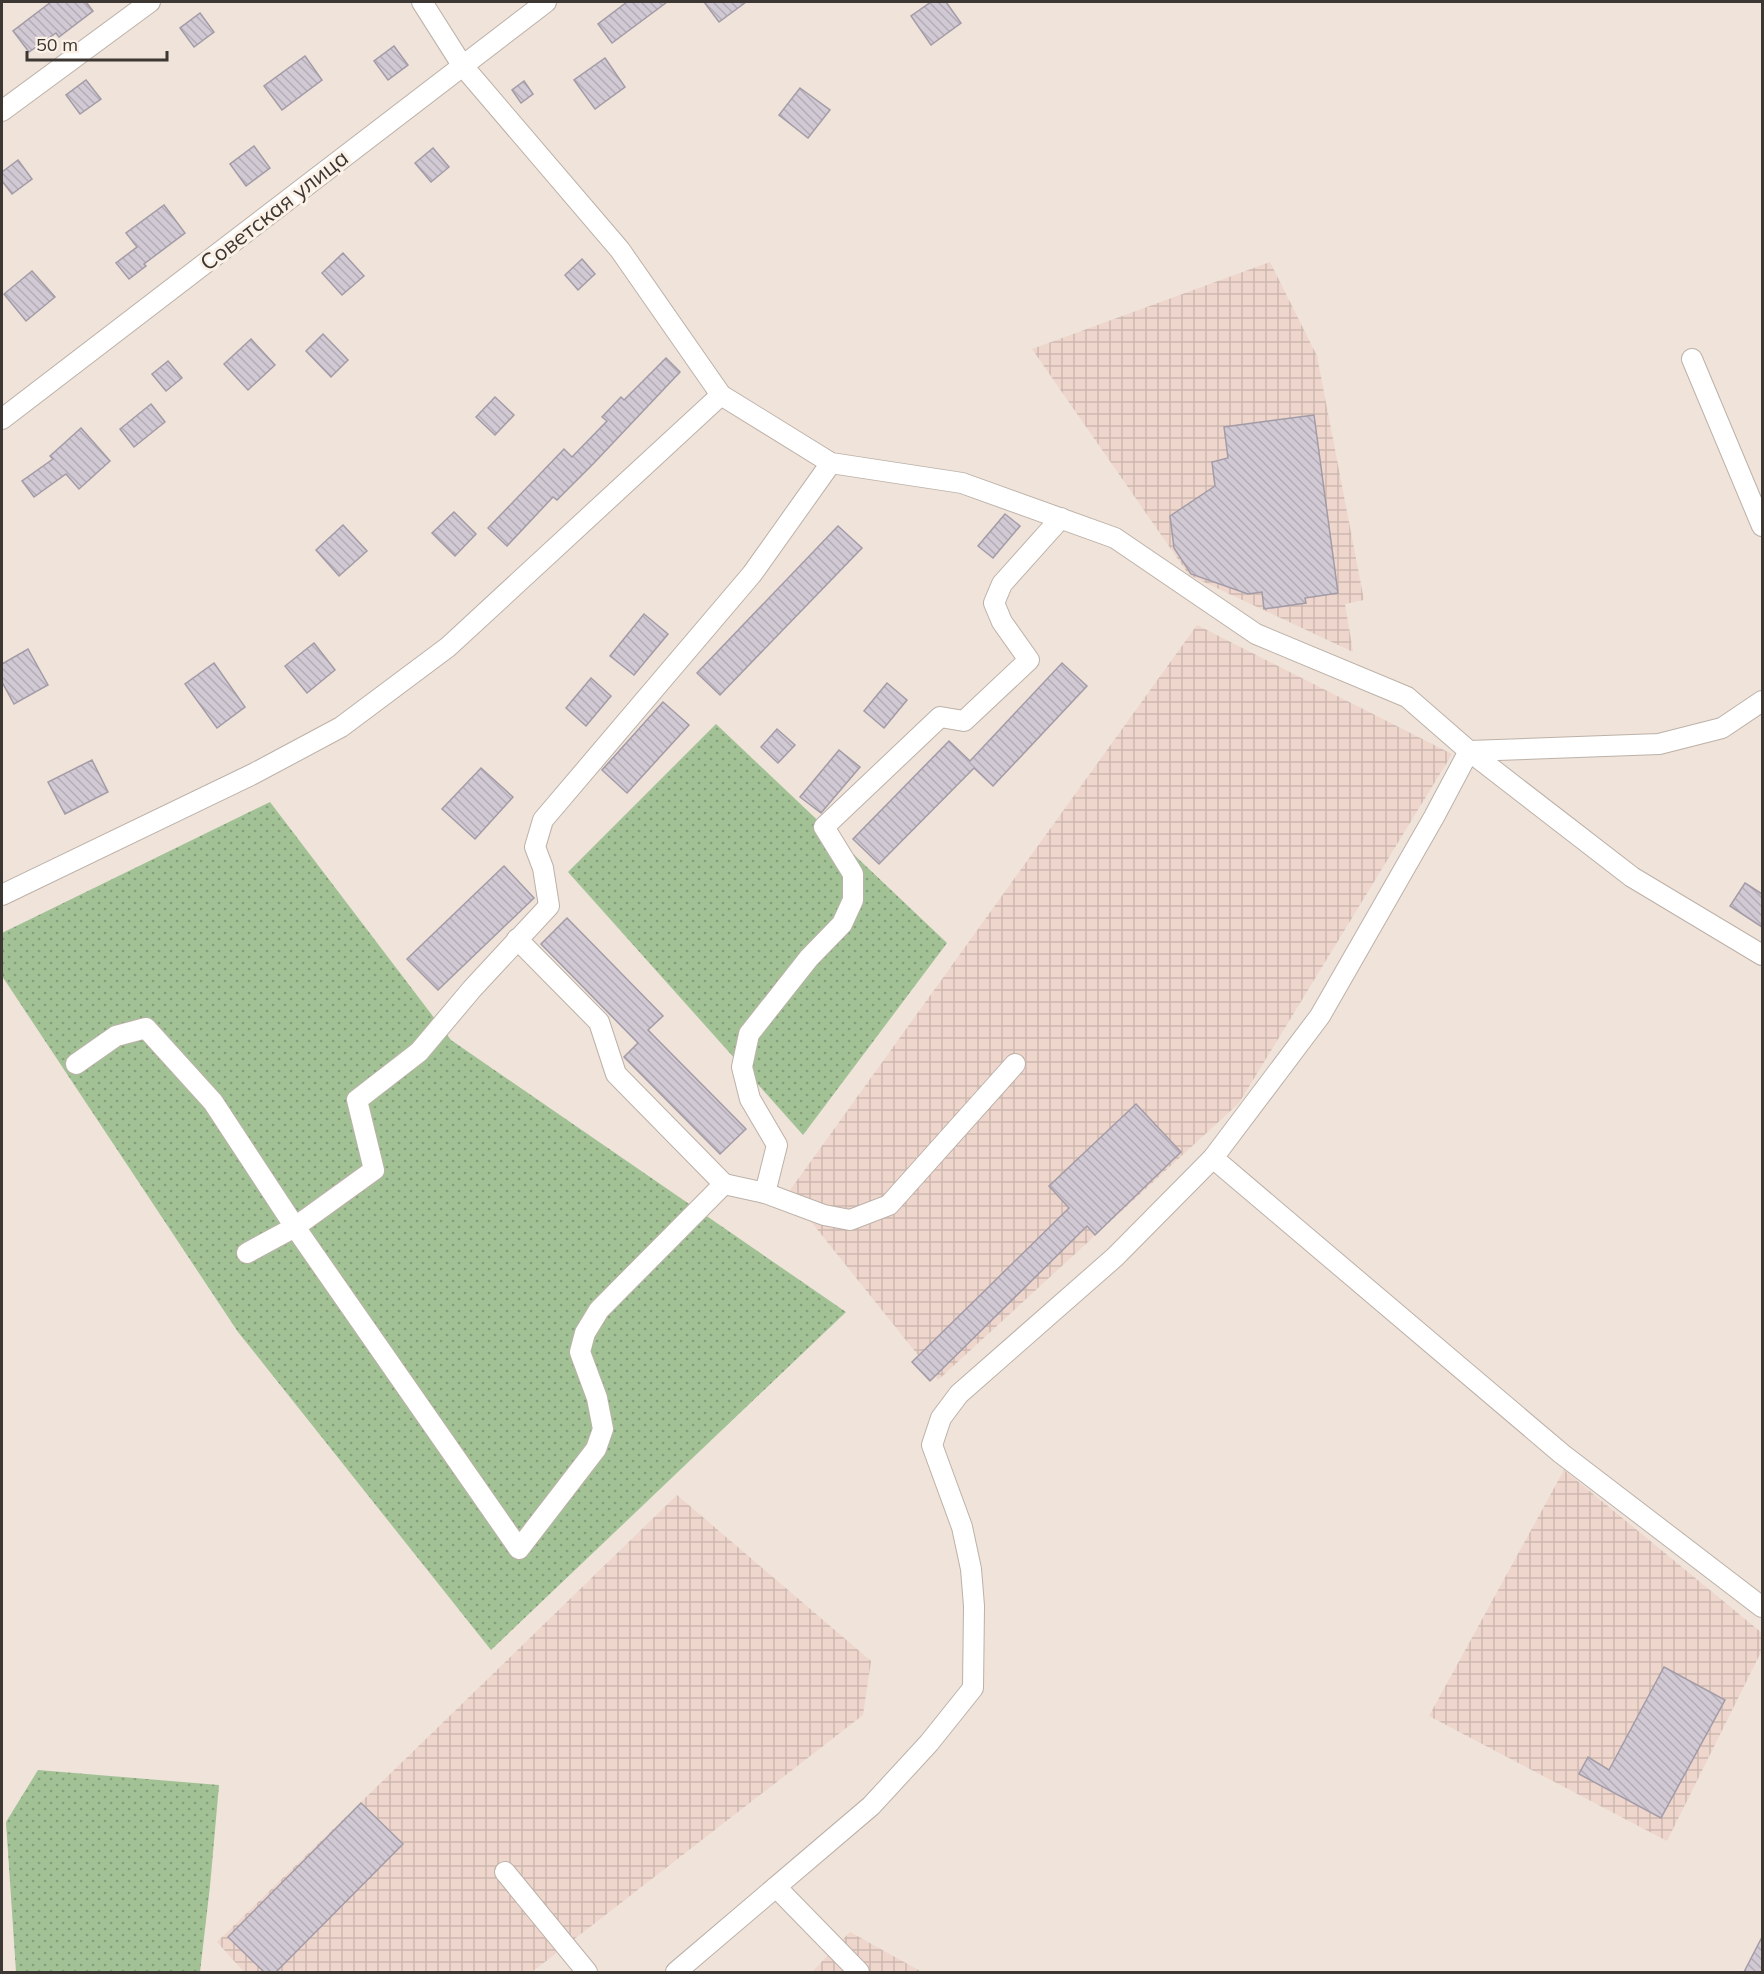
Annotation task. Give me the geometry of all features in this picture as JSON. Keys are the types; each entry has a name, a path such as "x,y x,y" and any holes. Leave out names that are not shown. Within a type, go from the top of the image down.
{"street":[{"path":"2,111 150,2"},
{"path":"422,2 462,65 620,250 721,395 831,463 962,483 1115,538 1256,634 1407,697 1469,750 1632,877 1762,956"},
{"name":"Советская улица","path":"2,419 546,2"},
{"path":"1692,359 1762,526"},
{"path":"2,896 253,774 341,727 448,647 721,395"},
{"path":"247,1253 295,1227 374,1170 357,1100 419,1052 517,939 549,906 543,868 535,847 543,819 752,574 831,463"},
{"path":"765,1193 777,1145 750,1100 742,1067 749,1034 809,958 842,924 853,900 853,874 824,827 940,717 964,721 1029,660 1002,622 994,603 1002,584 1061,518"},
{"path":"1469,750 1659,744 1722,728 1762,701"},
{"path":"676,1972 871,1806 929,1743 974,1688 974,1606 971,1569 962,1527 932,1445 940,1418 958,1394 1115,1257 1213,1158 1320,1016 1434,817 1469,750"},
{"path":"517,939 599,1022 616,1074 724,1184 765,1193 824,1215 850,1220 889,1205 1015,1064"},
{"path":"76,1064 116,1036 146,1028 213,1102 295,1227 519,1549 596,1449 603,1429 597,1398 580,1352 585,1333 599,1310 724,1184"},
{"path":"1213,1158 1562,1454 1762,1607"},
{"path":"505,1872 587,1972"},
{"path":"776,1887 859,1972"}],"shaded area":[{"path":"1270,262 1317,356 1364,600 1345,604 1353,652 1189,575 1032,349"},
{"path":"1197,625 1452,754 1239,1103 938,1380 788,1193"},
{"path":"1564,1470 1762,1633 1762,1650 1667,1841 1429,1716"},
{"path":"677,1495 871,1661 863,1715 532,1972 244,1972 217,1942"},
{"path":"850,1932 922,1972 812,1972"}],"green space":[{"path":"716,724 947,943 803,1135 568,872"},
{"path":"270,802 451,1040 846,1312 491,1650 238,1332 2,976 2,933"},
{"path":"38,1770 219,1785 200,1972 16,1972 6,1822"}],"building":[{"path":"51,2 86,2 93,11 59,37 56,33 29,52 13,31"},
{"path":"627,2 667,2 612,43 598,24"},
{"path":"704,2 746,2 719,22"},
{"path":"931,2 946,2 961,23 931,45 911,16"},
{"path":"200,13 214,32 194,47 180,28"},
{"path":"394,46 408,65 388,80 374,61"},
{"path":"305,56 322,80 282,110 264,86"},
{"path":"605,58 625,87 595,109 574,80"},
{"path":"86,80 101,99 80,114 66,95"},
{"path":"524,81 533,94 521,103 512,90"},
{"path":"800,88 830,110 808,138 779,115"},
{"path":"254,146 270,168 246,186 230,164"},
{"path":"433,148 449,167 431,182 415,163"},
{"path":"18,160 32,179 12,194 2,181 2,172"},
{"path":"164,205 185,233 144,264 146,266 129,279 116,263 137,247 126,233"},
{"path":"343,253 364,276 342,295 322,273"},
{"path":"582,259 595,274 578,290 565,275"},
{"path":"32,271 55,297 26,321 4,294"},
{"path":"323,334 348,360 331,377 306,351"},
{"path":"251,339 275,365 248,390 224,364"},
{"path":"666,358 680,372 594,463 557,500 553,497 507,546 488,528 564,449 572,457 607,421 602,417 621,397 624,400"},
{"path":"168,361 182,378 166,391 152,374"},
{"path":"495,397 514,415 495,435 476,417"},
{"path":"151,404 165,422 134,447 120,429"},
{"path":"1314,415 1338,593 1305,598 1306,603 1264,609 1262,592 1248,594 1191,574 1174,548 1170,516 1215,486 1212,462 1228,458 1224,427"},
{"path":"81,428 110,461 79,489 66,474 34,497 22,481 53,459 50,456"},
{"path":"454,512 476,534 455,556 432,533"},
{"path":"1005,514 1020,526 993,558 978,546"},
{"path":"343,525 367,551 339,576 316,550"},
{"path":"838,526 862,548 720,695 697,673"},
{"path":"644,614 668,634 634,675 610,656"},
{"path":"314,643 335,670 307,693 285,666"},
{"path":"28,649 48,685 14,704 2,682 2,664"},
{"path":"214,663 245,707 217,728 185,684"},
{"path":"1062,663 1087,686 993,786 974,768 879,864 853,839 949,741 970,761"},
{"path":"591,678 611,696 586,726 566,708"},
{"path":"887,683 907,700 884,728 864,711"},
{"path":"663,702 689,725 627,793 602,770"},
{"path":"777,729 795,745 778,763 761,747"},
{"path":"839,750 860,767 821,813 800,797"},
{"path":"92,760 108,792 65,814 48,782"},
{"path":"481,768 513,797 475,839 442,809"},
{"path":"504,866 534,898 438,990 407,959"},
{"path":"1745,883 1762,894 1762,927 1730,906"},
{"path":"567,918 663,1016 648,1030 746,1129 720,1154 624,1057 638,1043 541,944"},
{"path":"1136,1104 1181,1152 1095,1235 1087,1226 930,1381 912,1362 1069,1208 1049,1186"},
{"path":"1664,1667 1725,1700 1661,1818 1579,1774 1588,1757 1609,1770"},
{"path":"361,1803 403,1844 276,1972 264,1972 228,1937"},
{"path":"1762,1937 1762,1972 1744,1972"}]}
